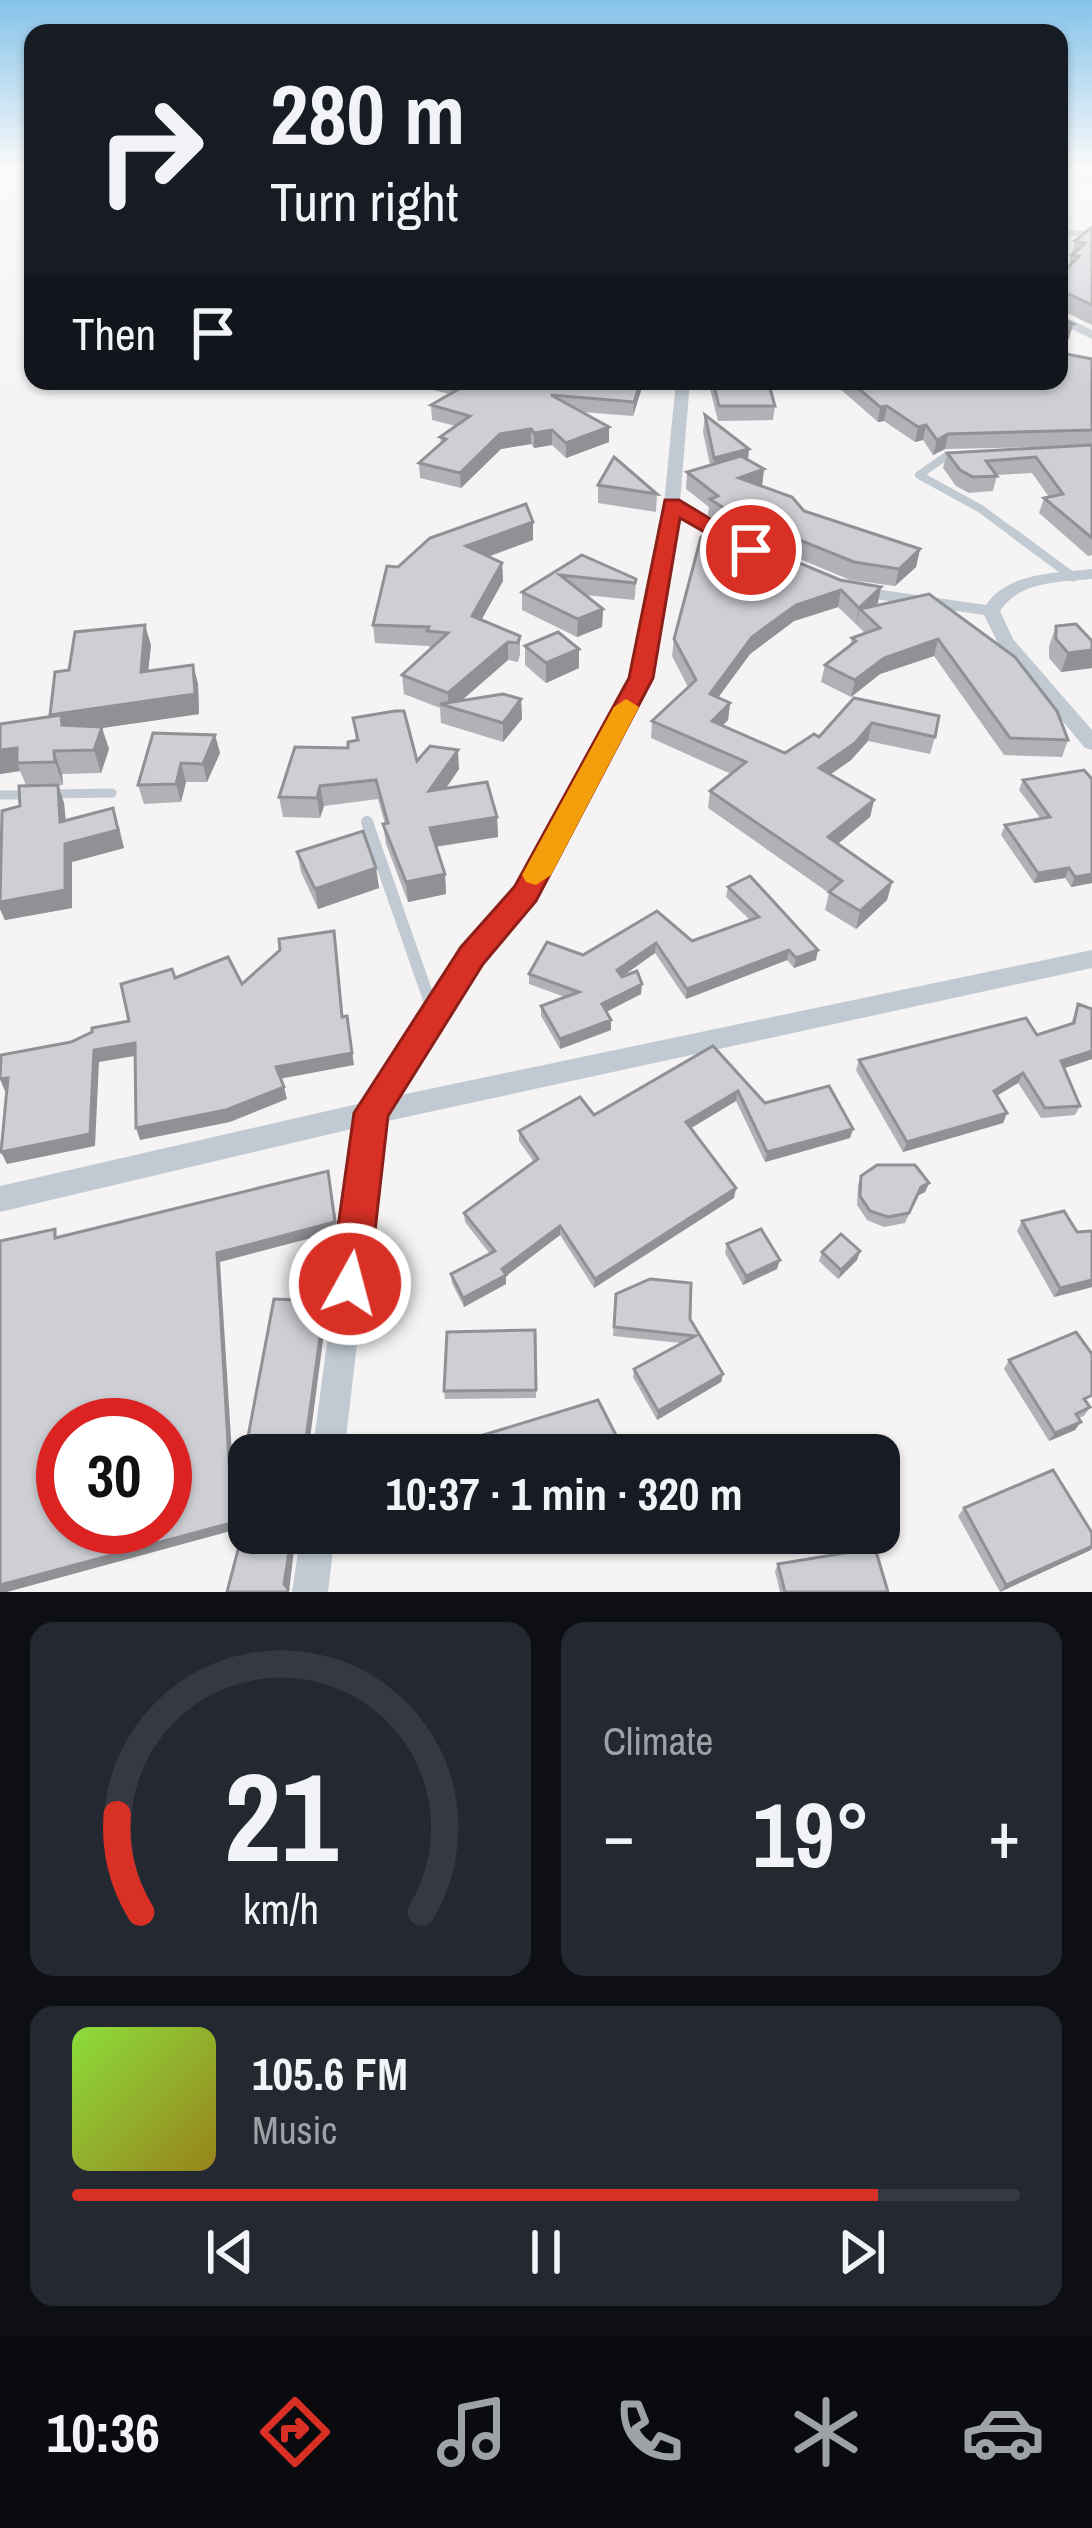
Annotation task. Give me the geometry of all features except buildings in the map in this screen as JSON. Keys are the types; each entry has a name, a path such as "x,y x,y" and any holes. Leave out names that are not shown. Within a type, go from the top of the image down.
{"street":[{"path":"331,1434 371,1113 472,955 526,893 641,678 672,504 682,390"},
{"path":"672,504 720,536 757,553"},
{"path":"1082,576 1014,588 995,601 992,611 1005,641 1092,743"},
{"path":"829,584 992,611"},
{"path":"0,1199 371,1113 1092,959"},
{"path":"310,1592 315,1554"}],"lane":[{"path":"968,457 946,457 919,475 981,509 1082,576"},
{"path":"0,795 112,793"},
{"path":"367,822 434,1012"}],"slow traffic":[{"path":"536,875 626,707"}],"route":[{"path":"350,1284 371,1113 472,955 526,893 641,678 672,504 751,550"}]}
